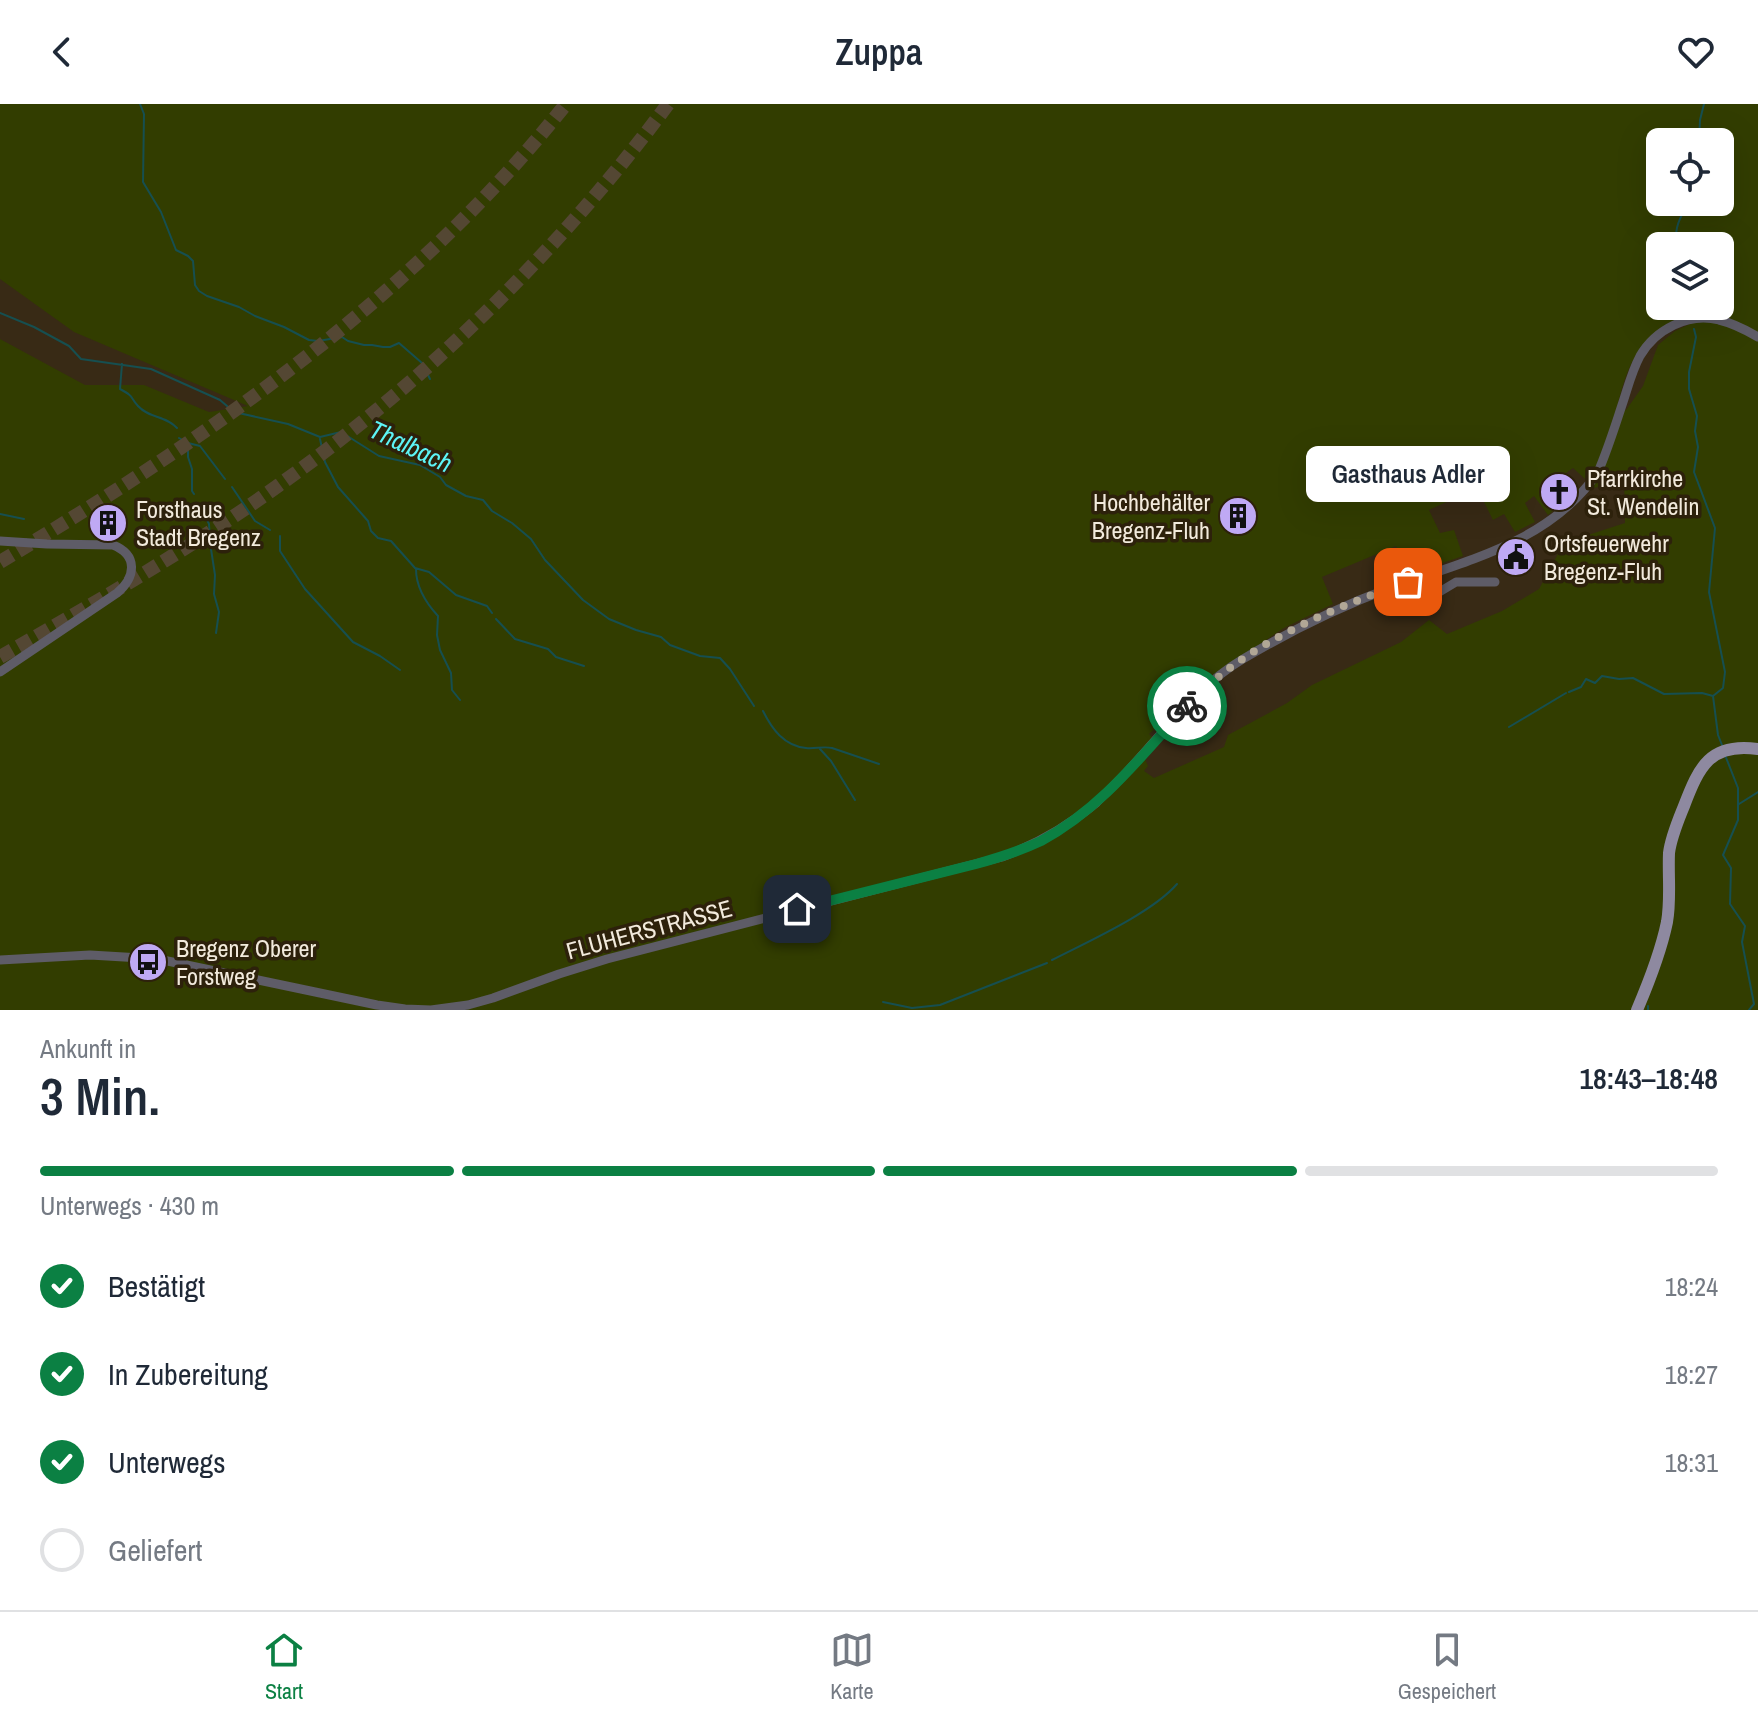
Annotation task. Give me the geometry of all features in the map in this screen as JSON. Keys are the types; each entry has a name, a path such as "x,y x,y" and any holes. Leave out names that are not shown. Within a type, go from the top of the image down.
{"main road":[{"path":"1637,1010 1667,920 1670,850 1692,784 1710,759 1721,752 1732,748 1758,749"}],"street":[{"name":"FLUHERSTRASSE","path":"0,960 90,955 142,957 405,1009 444,1009 479,1003 607,959 976,864 1032,845 1076,819 1096,803 1191,702 1228,669 1329,613 1485,555 1528,534 1561,512 1589,486 1598,472 1641,355 1666,329 1687,320 1711,319 1744,329 1758,337"},
{"path":"0,541 113,545 129,555 132,567 129,579 117,593 0,672"},
{"path":"1426,576 1434,592 1456,582 1495,582"}],"green space":[{"path":"0,104 1758,104 1758,1010 0,1010 0,339 85,385 144,385 209,412 248,406 74,332 0,279","holes":["1671,322 1690,324 1658,345 1643,386 1626,410 1617,408 1634,358 1649,339","1573,468 1595,488 1624,476 1625,523 1588,535 1560,550 1539,589 1502,611 1447,634 1429,620 1401,642 1312,685 1287,703 1228,735 1224,747 1154,778 1144,771 1148,766 1144,757 1153,738 1149,734 1218,672 1284,628 1333,604 1322,577 1396,546 1408,575 1463,556 1454,530 1440,533 1429,510 1477,488 1493,520 1504,514 1515,532 1535,522 1525,503 1534,496 1548,515 1580,489 1576,485 1550,509 1541,498 1566,479 1564,476 1545,488"]}],"waterway":[{"path":"140,104 144,114 143,182 161,212 176,250 193,261 195,285 199,291 309,340 342,337 364,345 383,347 399,343 422,363 430,379"},
{"path":"1700,128 1704,104"},
{"path":"1676,232 1682,216"},
{"name":"Thalbach","path":"0,313 69,346 81,359 151,369 220,400 234,412 288,424 320,437 341,432 379,456 420,465 440,477 446,485 466,496 483,500 492,511 512,523 531,539 545,560 583,600 609,619 661,637 670,645 700,656 720,658 754,706"},
{"path":"1694,329 1696,337 1689,372 1689,389 1697,416 1695,431 1698,447 1694,472 1715,528 1709,592 1725,672 1723,688 1713,696 1722,745"},
{"path":"122,364 120,389 147,413 177,428"},
{"path":"179,438 188,443 194,494"},
{"path":"320,439 325,462 338,487 368,521 371,531 378,538 391,541 415,568 429,572 456,595 487,606 492,613"},
{"path":"188,443 200,446 225,479"},
{"path":"232,487 255,521 270,530"},
{"path":"199,504 209,524 210,542"},
{"path":"0,514 24,519"},
{"path":"280,536 280,551 305,589 353,642 400,670"},
{"path":"211,549 214,594 219,612 216,633"},
{"path":"416,569 422,594 438,616 440,650 451,673 452,690 460,700"},
{"path":"496,619 515,639 548,649 556,657 584,666"},
{"path":"1569,692 1581,687 1586,679 1595,683 1602,676 1633,678 1664,694 1702,693 1713,696"},
{"path":"1509,727 1566,693"},
{"name":"Thalbach","path":"763,711 775,730 791,744 806,748 832,748 879,764"},
{"path":"820,749 855,800"},
{"path":"1725,755 1738,788 1738,820 1723,855 1731,868 1730,904 1745,926 1742,942 1754,1004 1749,1010"},
{"path":"1739,804 1758,792"},
{"path":"1052,960 1136,916 1177,884"},
{"path":"883,1002 912,1008 940,1005 1047,963"}],"tunnel":[{"path":"0,562 155,465 231,413 375,301 506,174 566,104"},
{"path":"0,657 107,596 211,531 279,485 387,401 439,357 536,261 582,211 668,104"}],"way so far":[{"path":"1187,706 1217,677 1272,642 1329,613 1408,582"}],"place":[{"name":"Pfarrkirche St. Wendelin","path":"1559,492"},
{"name":"Hochbehälter Bregenz-Fluh","path":"1238,516"},
{"name":"Forsthaus Stadt Bregenz","path":"108,523"},
{"name":"Ortsfeuerwehr Bregenz-Fluh","path":"1516,557"},
{"name":"Gasthaus Adler","path":"1408,582"},
{"name":"Bregenz Oberer Forstweg","path":"148,962"}],"route":[{"path":"797,909 1002,857 1039,841 1096,803 1187,706"}]}
